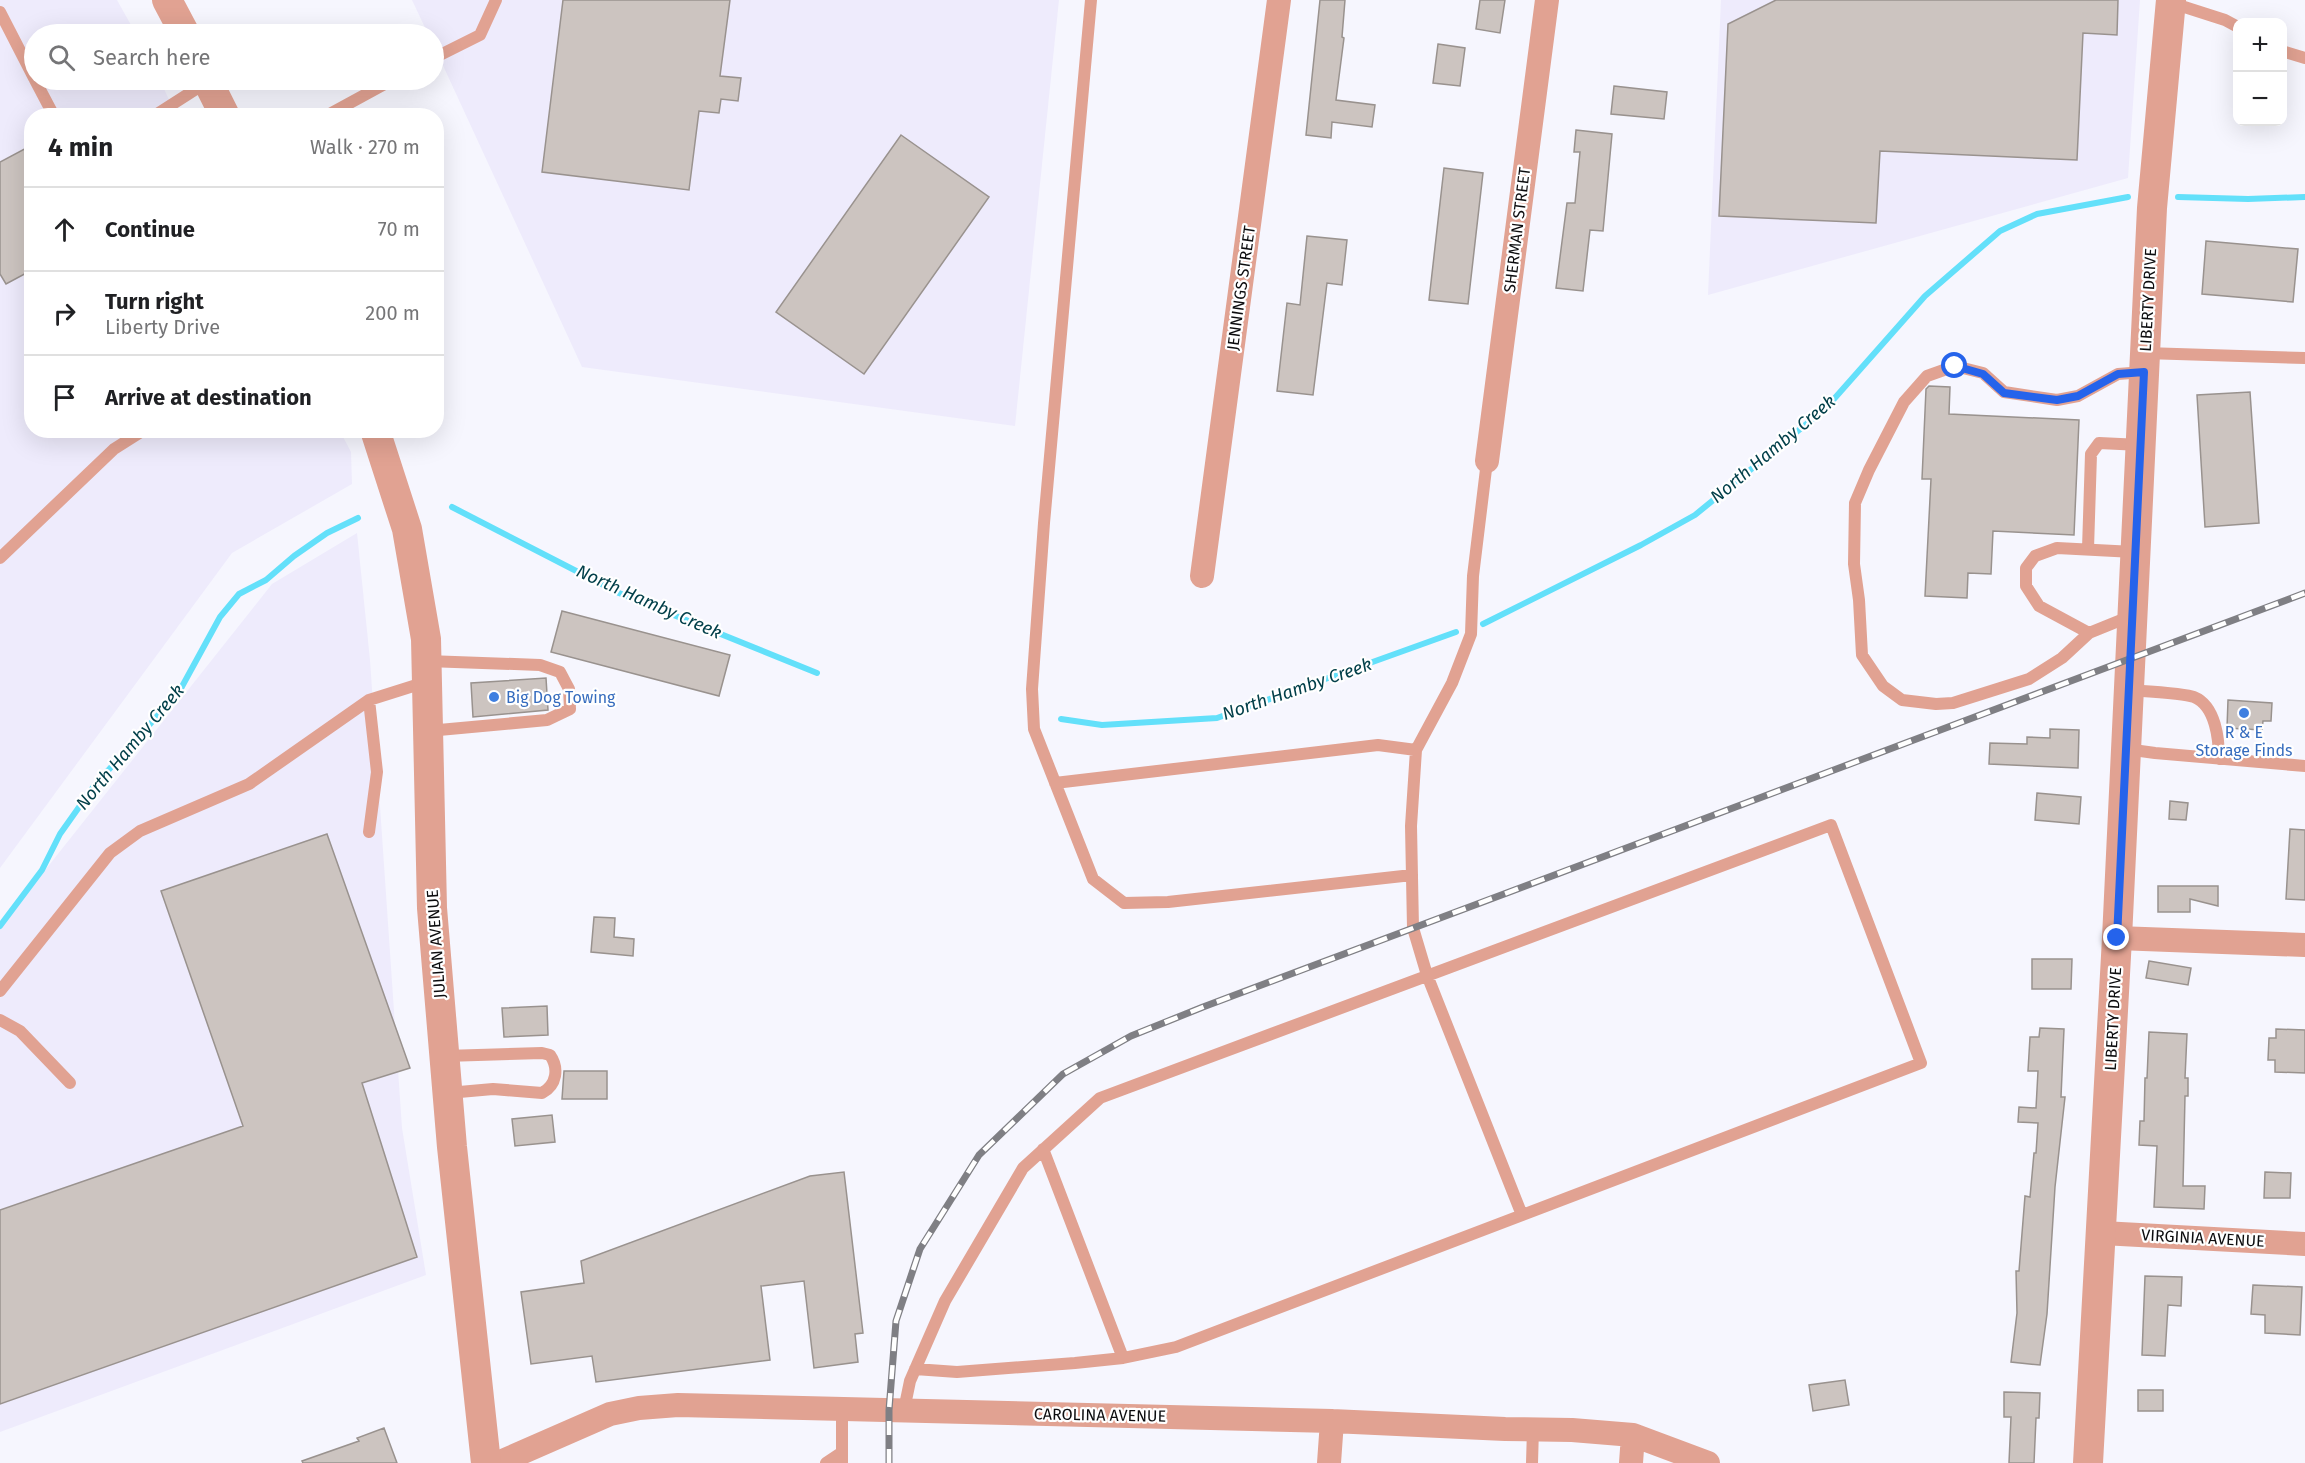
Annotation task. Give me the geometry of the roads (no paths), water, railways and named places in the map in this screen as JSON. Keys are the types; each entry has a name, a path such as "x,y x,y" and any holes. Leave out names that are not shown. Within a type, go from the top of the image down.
{"street":[{"path":"167,0 179,24"},
{"name":"JENNINGS STREET","path":"1202,576 1279,0"},
{"name":"SHERMAN STREET","path":"1487,461 1547,0"},
{"name":"LIBERTY DRIVE","path":"2088,1463 2102,1233 2152,208 2171,1"},
{"path":"212,90 221,108"},
{"name":"JULIAN AVENUE","path":"378,438 407,529 426,639 432,908 448,1093 486,1463"},
{"path":"2117,938 2305,945"},
{"name":"VIRGINIA AVENUE","path":"2102,1233 2305,1244"},
{"name":"CAROLINA AVENUE","path":"498,1463 610,1414 639,1408 678,1405 1332,1420 1572,1430 1633,1435 1708,1463"},
{"path":"1329,1463 1332,1420"},
{"path":"1631,1463 1633,1435"}],"lane":[{"path":"444,53 480,35 496,0"},
{"path":"1091,0 1044,523 1032,689 1034,729 1093,879 1124,903 1168,902 1412,875"},
{"path":"2171,1 2233,24"},
{"path":"0,12 24,58"},
{"path":"2287,52 2305,58"},
{"path":"41,90 50,108"},
{"path":"166,108 194,90"},
{"path":"341,108 374,90"},
{"path":"2133,615 2089,633 2062,658 2029,679 1953,703 1936,704 1902,700 1882,686 1862,655 1859,600 1854,564 1856,502 1869,470 1904,402 1927,376 1955,366 1983,374 2004,393 2057,400 2078,396 2145,362 2305,358"},
{"path":"0,558 114,449 131,438"},
{"path":"2088,549 2091,454 2099,443 2141,445"},
{"path":"1487,461 1473,576 1471,634 1452,683 1416,750 1411,826 1413,928 1427,975 1522,1215"},
{"path":"2089,633 2039,606 2026,586 2026,568 2035,556 2057,548 2136,552"},
{"path":"0,991 110,853 140,831 249,784 369,700 427,672 540,665 560,672 570,689 570,709 547,720 428,731"},
{"path":"2129,690 2194,697 2206,707 2216,728 2219,759"},
{"path":"369,700 377,772 369,832"},
{"path":"1055,783 1378,746 1416,750"},
{"path":"2126,749 2305,766"},
{"path":"904,1410 910,1381 915,1369 945,1301 1023,1168 1100,1098 1831,825 1921,1063 1176,1347 1123,1358 957,1372 915,1369"},
{"path":"0,1020 20,1031 70,1083"},
{"path":"445,1056 542,1053 550,1055 555,1062 555,1080 542,1093 493,1089 448,1093"},
{"path":"1043,1149 1123,1358"},
{"path":"826,1463 842,1458 842,1409"},
{"path":"1532,1463 1533,1429"}],"waterway":[{"name":"North Hamby Creek","path":"1483,624 1641,545 1695,515 1826,408 1925,296 2000,231 2037,214 2128,197"},
{"name":"North Hamby Creek","path":"2178,197 2248,199 2305,197"},
{"name":"North Hamby Creek","path":"452,507 619,593 817,673"},
{"name":"North Hamby Creek","path":"0,926 42,870 60,834 94,786 179,692 220,617 239,594 266,580 294,556 327,533 358,518"},
{"name":"North Hamby Creek","path":"1061,719 1102,725 1217,718 1456,632"}],"railway":[{"path":"889,1463 889,1410 896,1321 920,1249 979,1155 1063,1074 1131,1036 1203,1007 2305,593"}],"place":[{"name":"Big Dog Towing","path":"494,697"},
{"name":"R & E Storage Finds","path":"2244,713"}]}
